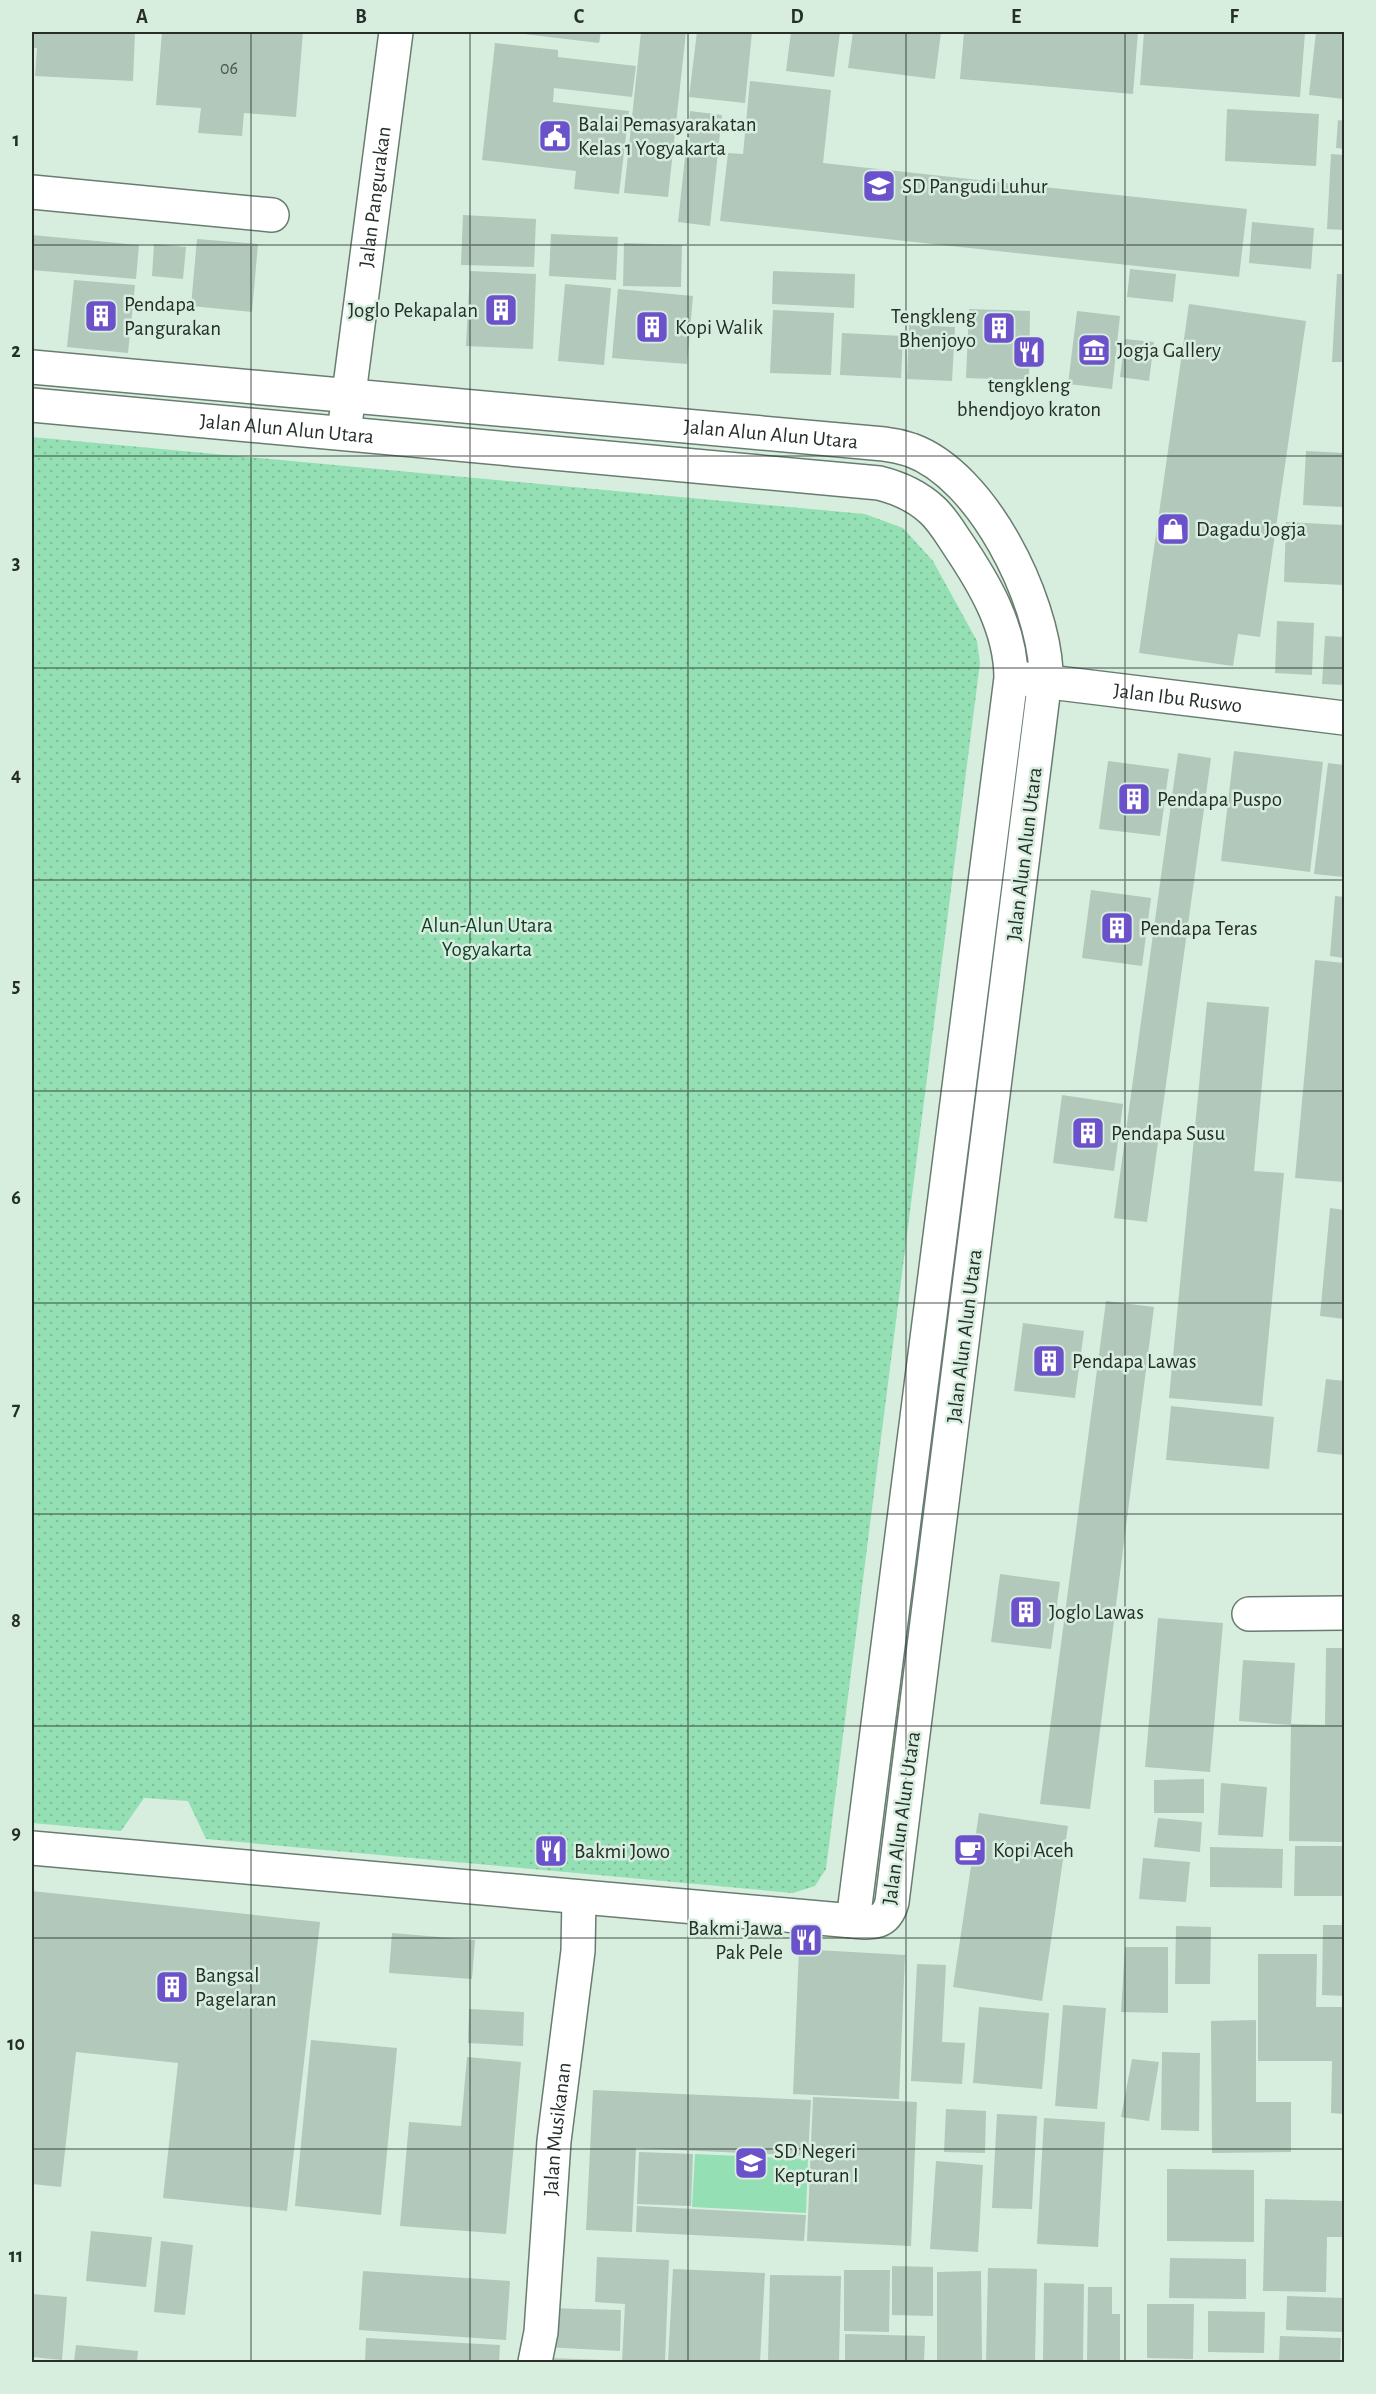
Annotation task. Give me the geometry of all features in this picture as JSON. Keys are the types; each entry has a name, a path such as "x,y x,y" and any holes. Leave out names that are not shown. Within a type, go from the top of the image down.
{"street":[{"name":"Jalan Pangurakan","path":"344,434 396,32"},
{"path":"32,192 272,215"},
{"name":"Jalan Alun Alun Utara","path":"35,406 879,483 908,493 939,517 978,577 993,604 1005,635 1011,664 1011,678 853,1921 871,1923 883,1919 892,1902 1046,682 1046,659 1041,632 1019,571 992,525 968,493 953,478 933,462 912,450 884,444 36,367"},
{"path":"35,406 36,367"},
{"path":"645,462 649,423"},
{"name":"Jalan Ibu Ruswo","path":"1011,678 1344,718"},
{"path":"948,1184 982,1189"},
{"path":"1249,1614 1344,1613"},
{"path":"32,1848 853,1921"},
{"name":"Jalan Musikanan","path":"535,2362 541,2332 555,2131 579,1951 579,1897"}],"green space":[{"name":"Alun-Alun Utara Yogyakarta","path":"32,437 865,514 903,528 933,561 977,641 980,663 826,1869 815,1886 793,1893 206,1839 188,1801 144,1798 121,1831 32,1823"},
{"path":"695,2154 808,2159 806,2213 692,2207"}],"building":[{"path":"32,32 135,32 133,81 35,76 37,48 32,48"},
{"path":"162,32 303,32 296,117 244,113 242,136 198,133 201,108 156,105"},
{"path":"508,32 601,32 599,43"},
{"path":"641,32 686,32 668,197 624,193"},
{"path":"697,32 752,32 745,103 689,97"},
{"path":"791,32 840,32 834,77 786,71"},
{"path":"853,32 941,32 935,79 848,68"},
{"path":"964,32 1138,32 1133,94 960,79"},
{"path":"1144,32 1305,32 1300,97 1140,85"},
{"path":"1316,32 1344,32 1344,99 1309,95"},
{"name":"Balai Pemasyarakatan Kelas 1 Yogyakarta","path":"495,43 558,50 558,57 636,66 632,97 554,88 553,102 629,111 619,194 574,189 576,171 482,160"},
{"name":"SD Pangudi Luhur","path":"750,81 831,90 823,163 1247,209 1239,277 720,221 728,153 743,154"},
{"path":"1227,109 1319,114 1316,166 1225,161"},
{"path":"690,111 722,115 710,226 678,222"},
{"path":"1338,120 1344,121 1344,149 1336,148"},
{"path":"1331,154 1344,155 1344,230 1327,229"},
{"path":"463,215 536,219 534,267 461,265"},
{"path":"1252,222 1314,228 1311,269 1249,263"},
{"path":"551,234 618,237 616,280 549,276"},
{"path":"32,235 139,245 136,279 32,270"},
{"name":"Pendapa Pangurakan","path":"197,239 258,244 252,312 191,306"},
{"path":"624,243 682,245 681,287 623,286"},
{"path":"154,244 186,247 183,279 152,276"},
{"path":"1130,269 1176,274 1173,302 1127,297"},
{"name":"Joglo Pekapalan","path":"470,271 536,274 533,349 466,346"},
{"path":"773,271 855,274 854,308 772,304"},
{"path":"1337,274 1344,274 1344,362 1332,362"},
{"name":"Pendapa Pangurakan","path":"74,280 135,285 128,353 67,347"},
{"path":"565,284 611,288 604,365 558,361"},
{"name":"Kopi Walik","path":"618,289 693,296 687,364 612,358"},
{"name":"Jogja Gallery","path":"1189,304 1306,321 1260,637 1238,634 1233,666 1139,653"},
{"name":"Tengkleng Bhenjoyo","path":"969,309 1030,311 1029,380 966,378"},
{"path":"773,310 834,313 831,375 770,373"},
{"name":"Jogja Gallery","path":"1077,311 1120,316 1112,389 1068,384"},
{"path":"909,325 955,327 952,381 907,379"},
{"path":"842,333 903,336 901,378 840,375"},
{"path":"1125,339 1154,342 1149,381 1120,377"},
{"path":"1306,451 1344,453 1344,507 1303,505"},
{"path":"1286,522 1344,525 1344,585 1284,582"},
{"path":"1277,621 1314,623 1312,675 1275,673"},
{"path":"1325,636 1344,637 1344,685 1322,684"},
{"path":"1234,751 1323,762 1310,872 1221,861"},
{"path":"1178,753 1211,758 1147,1222 1114,1218"},
{"name":"Pendapa Puspo","path":"1108,761 1169,769 1160,836 1099,829"},
{"path":"1328,763 1344,765 1344,877 1314,874"},
{"name":"Pendapa Teras","path":"1091,890 1151,898 1142,966 1082,958"},
{"path":"1335,896 1344,897 1344,958 1330,956"},
{"path":"1315,960 1344,963 1344,1182 1295,1178"},
{"path":"1207,1002 1269,1007 1254,1171 1284,1173 1262,1406 1169,1398"},
{"name":"Pendapa Susu","path":"1062,1095 1123,1104 1114,1171 1053,1163"},
{"path":"1330,1208 1344,1210 1344,1319 1320,1316"},
{"path":"1106,1301 1154,1307 1090,1809 1040,1804"},
{"name":"Pendapa Lawas","path":"1023,1323 1084,1331 1075,1398 1014,1391"},
{"path":"1326,1379 1344,1381 1344,1455 1317,1452"},
{"path":"1171,1406 1274,1417 1269,1469 1166,1460"},
{"name":"Joglo Lawas","path":"1000,1574 1060,1582 1051,1649 991,1642"},
{"path":"1158,1618 1223,1623 1210,1772 1145,1767"},
{"path":"1326,1648 1344,1648 1344,1842 1289,1841 1291,1725 1239,1721 1243,1660 1295,1663 1291,1724 1325,1725"},
{"path":"1204,1779 1204,1813 1154,1813 1154,1780"},
{"path":"1221,1783 1267,1787 1263,1837 1218,1835"},
{"path":"979,1813 1068,1826 1042,2001 953,1987"},
{"path":"1158,1818 1202,1822 1200,1852 1154,1847"},
{"path":"1295,1846 1344,1846 1344,1896 1294,1896"},
{"path":"1210,1847 1283,1849 1282,1888 1210,1887"},
{"path":"1143,1858 1190,1862 1186,1902 1139,1899"},
{"name":"Bangsal Pagelaran","path":"32,1891 320,1922 287,2211 163,2198 178,2063 76,2052 61,2187 32,2184"},
{"path":"1323,1925 1344,1925 1344,1996 1322,1995"},
{"path":"1176,1926 1211,1927 1210,1984 1175,1984"},
{"path":"392,1933 475,1940 472,1979 389,1973"},
{"path":"1125,1947 1168,1947 1168,2013 1121,2012"},
{"path":"799,1949 905,1955 899,2099 793,2094"},
{"path":"1258,1954 1317,1954 1316,2007 1344,2007 1344,2114 1331,2113 1332,2061 1258,2061"},
{"path":"917,1964 946,1965 942,2042 965,2043 962,2084 911,2081"},
{"path":"1063,2005 1106,2008 1097,2109 1055,2106"},
{"path":"979,2007 1049,2013 1042,2089 973,2083"},
{"path":"469,2009 524,2012 523,2046 468,2043"},
{"path":"1256,2020 1256,2102 1291,2102 1291,2152 1212,2153 1211,2021"},
{"path":"311,2040 397,2048 381,2215 295,2206"},
{"path":"1162,2052 1200,2053 1199,2131 1161,2130"},
{"path":"467,2057 521,2062 506,2234 400,2226 409,2122 461,2126"},
{"path":"1132,2059 1159,2062 1149,2121 1121,2117"},
{"path":"593,2090 811,2100 808,2156 636,2148 632,2232 586,2230"},
{"path":"813,2097 917,2102 911,2246 807,2241"},
{"path":"946,2109 986,2111 985,2153 944,2152"},
{"path":"997,2114 1037,2116 1032,2209 992,2208"},
{"path":"1044,2118 1105,2122 1098,2247 1037,2244"},
{"path":"639,2152 693,2154 691,2206 637,2204"},
{"path":"936,2161 983,2165 978,2252 930,2249"},
{"path":"1167,2169 1254,2170 1254,2242 1167,2241"},
{"path":"1265,2199 1344,2201 1344,2237 1327,2237 1326,2292 1263,2291"},
{"path":"637,2206 806,2215 804,2241 636,2232"},
{"path":"91,2231 152,2237 146,2287 86,2281"},
{"path":"161,2241 193,2245 185,2315 154,2312"},
{"path":"597,2257 669,2260 665,2362 622,2362 625,2304 595,2302"},
{"path":"1170,2258 1246,2259 1246,2299 1169,2298"},
{"path":"892,2266 933,2267 933,2316 892,2315"},
{"path":"988,2268 1037,2269 1035,2362 986,2362"},
{"path":"673,2269 765,2273 760,2362 668,2362"},
{"path":"844,2270 890,2270 889,2332 844,2331"},
{"path":"363,2271 510,2281 506,2340 359,2330"},
{"path":"981,2271 982,2362 937,2362 937,2272"},
{"path":"770,2275 841,2276 839,2362 768,2362"},
{"path":"1044,2283 1084,2284 1083,2362 1043,2362"},
{"path":"1088,2287 1112,2287 1112,2314 1120,2314 1120,2362 1087,2362"},
{"path":"32,2294 67,2297 62,2360 32,2357"},
{"path":"1287,2296 1344,2298 1344,2332 1286,2330"},
{"path":"1147,2304 1194,2304 1193,2359 1147,2358"},
{"path":"547,2308 621,2310 620,2351 545,2347"},
{"path":"1208,2311 1265,2312 1264,2353 1208,2352"},
{"path":"845,2334 925,2336 924,2362 845,2362"},
{"path":"1280,2336 1341,2338 1340,2362 1279,2362"},
{"path":"366,2338 500,2345 499,2362 365,2362"},
{"path":"76,2345 138,2351 137,2362 74,2362"},
{"path":"549,2358 603,2360 603,2362 548,2362"}],"place":[{"name":"Balai Pemasyarakatan Kelas 1 Yogyakarta","path":"555,136"},
{"name":"SD Pangudi Luhur","path":"879,186"},
{"name":"Joglo Pekapalan","path":"501,310"},
{"name":"Pendapa Pangurakan","path":"101,316"},
{"name":"Kopi Walik","path":"652,327"},
{"name":"Tengkleng Bhenjoyo","path":"999,328"},
{"name":"Jogja Gallery","path":"1094,350"},
{"name":"tengkleng bhendjoyo kraton","path":"1029,352"},
{"name":"Dagadu Jogja","path":"1173,529"},
{"name":"Pendapa Puspo","path":"1134,799"},
{"name":"Pendapa Teras","path":"1117,928"},
{"name":"Pendapa Susu","path":"1088,1133"},
{"name":"Pendapa Lawas","path":"1049,1361"},
{"name":"Joglo Lawas","path":"1026,1612"},
{"name":"Kopi Aceh","path":"970,1850"},
{"name":"Bakmi Jowo","path":"551,1851"},
{"name":"Bakmi Jawa Pak Pele","path":"806,1940"},
{"name":"Bangsal Pagelaran","path":"172,1987"},
{"name":"SD Negeri Kepturan I","path":"751,2163"}]}
